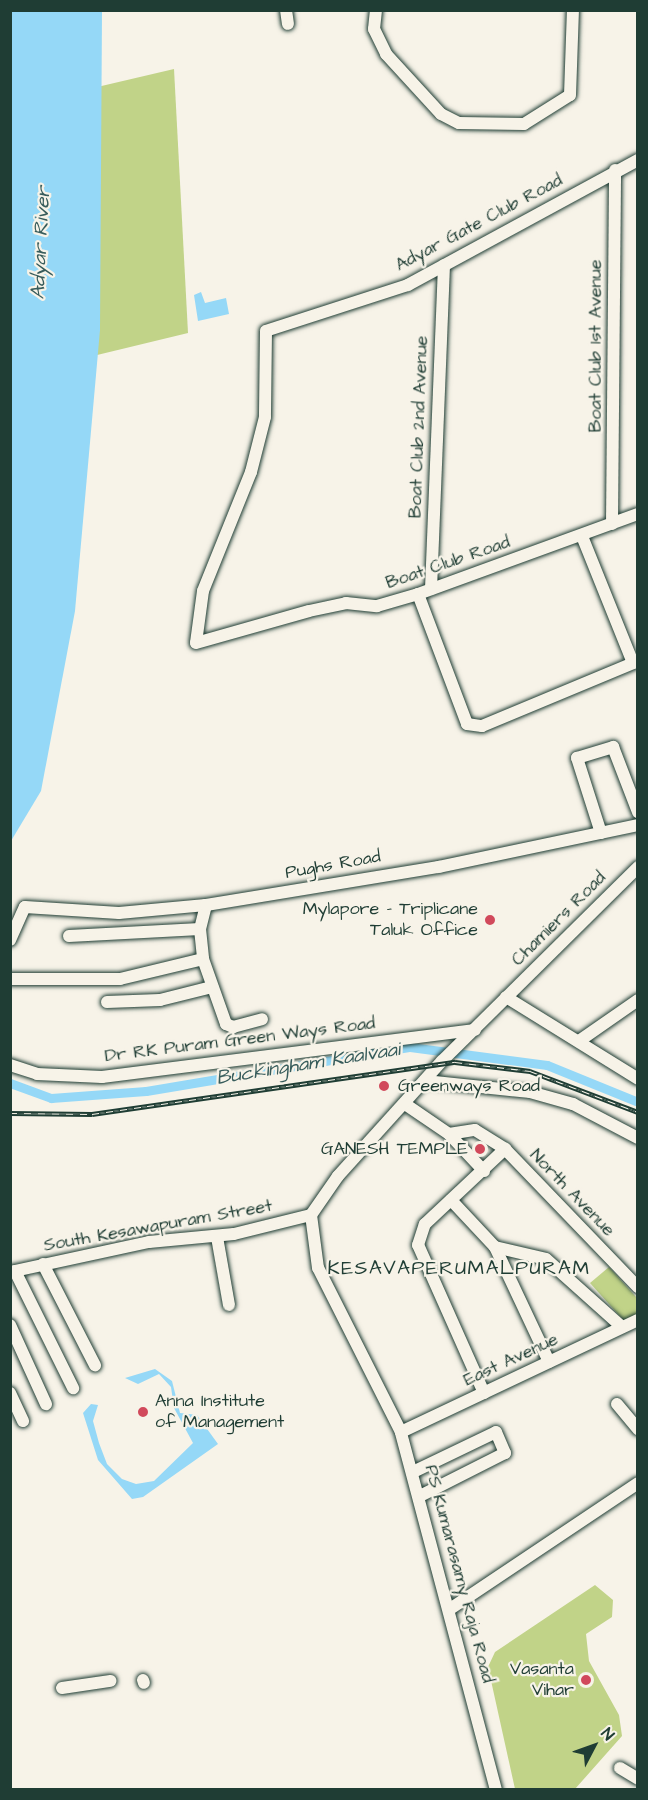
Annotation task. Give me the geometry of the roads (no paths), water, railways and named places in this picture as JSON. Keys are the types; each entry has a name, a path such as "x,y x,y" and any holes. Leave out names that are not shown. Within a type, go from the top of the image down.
{"street":[{"path":"286,10 288,24"},
{"path":"375,10 374,28 386,54 441,114 459,123 530,122 570,95 573,10"},
{"name":"Adyar Gate Club Road","path":"196,643 203,591 251,472 265,417 266,331 408,285 615,170 638,160"},
{"name":"Boat Club 1st Avenue","path":"612,524 615,170"},
{"name":"Boat Club 2nd Avenue","path":"431,590 444,266"},
{"name":"Boat Club Road","path":"196,643 309,610 346,603 377,606 431,590 638,514"},
{"path":"418,594 467,724 482,726 633,663 582,536"},
{"path":"601,833 577,758 613,747 638,813"},
{"name":"Pughs Road","path":"10,940 19,914 32,906 119,913 206,905 439,867 638,825"},
{"name":"Chamiers Road","path":"506,997 638,867"},
{"path":"206,905 200,929 203,959 229,1026 262,1019"},
{"path":"69,936 200,929"},
{"path":"10,979 120,979 203,959"},
{"path":"107,1002 160,1000 212,987"},
{"path":"311,1215 338,1176 442,1061 506,997 638,1078"},
{"path":"579,1041 638,1000"},
{"name":"Dr RK Puram Green Ways Road","path":"10,1065 37,1074 102,1077 475,1029"},
{"path":"425,1081 530,1092 573,1104 638,1138"},
{"path":"405,1104 449,1134 484,1171"},
{"name":"North Avenue","path":"449,1134 475,1130 505,1149 638,1287"},
{"path":"484,1393 418,1245 425,1224 505,1149"},
{"path":"451,1200 495,1247 549,1362"},
{"name":"South Kesawapuram Street","path":"13,1271 149,1242 217,1237 311,1215"},
{"name":"PS Kumarasamy Raja Road","path":"311,1215 318,1268 373,1372 401,1432 450,1609 496,1790"},
{"path":"217,1237 229,1305"},
{"path":"495,1247 546,1259 622,1327"},
{"path":"43,1264 95,1365"},
{"path":"13,1271 73,1388"},
{"name":"East Avenue","path":"401,1432 638,1320"},
{"path":"10,1325 46,1404"},
{"path":"10,1393 23,1421"},
{"path":"617,1404 638,1429"},
{"path":"413,1472 496,1432 505,1453 420,1496"},
{"path":"450,1609 638,1483"},
{"path":"62,1689 110,1681"},
{"path":"620,1768 638,1779"}],"water":[{"name":"Adyar River","path":"11,10 102,11 100,330 75,611 41,791 11,841"},
{"path":"201,292 205,303 226,298 229,314 198,321 194,295"},
{"path":"155,1369 172,1381 180,1413 197,1415 218,1444 143,1497 132,1499 98,1460 83,1413 91,1404 98,1405 93,1421 99,1443 107,1464 122,1479 136,1484 154,1481 193,1443 174,1408 171,1387 159,1374 138,1384 125,1378"}],"waterway":[{"name":"Buckingham Kaalvaai","path":"10,1083 51,1098 146,1091 410,1047 547,1065 638,1102"}],"railway":[{"path":"10,1113 92,1114 455,1062 530,1071 638,1112"}],"place":[{"name":"Mylapore - Triplicane Taluk Office","path":"490,920"},
{"name":"Greenways Road","path":"384,1086"},
{"name":"GANESH TEMPLE","path":"480,1149"},
{"name":"Anna Institute of Management","path":"143,1412"},
{"name":"Vasanta Vihar","path":"586,1680"}],"district":[{"name":"KESAVAPERUMALPURAM","path":"459,1268"}]}
